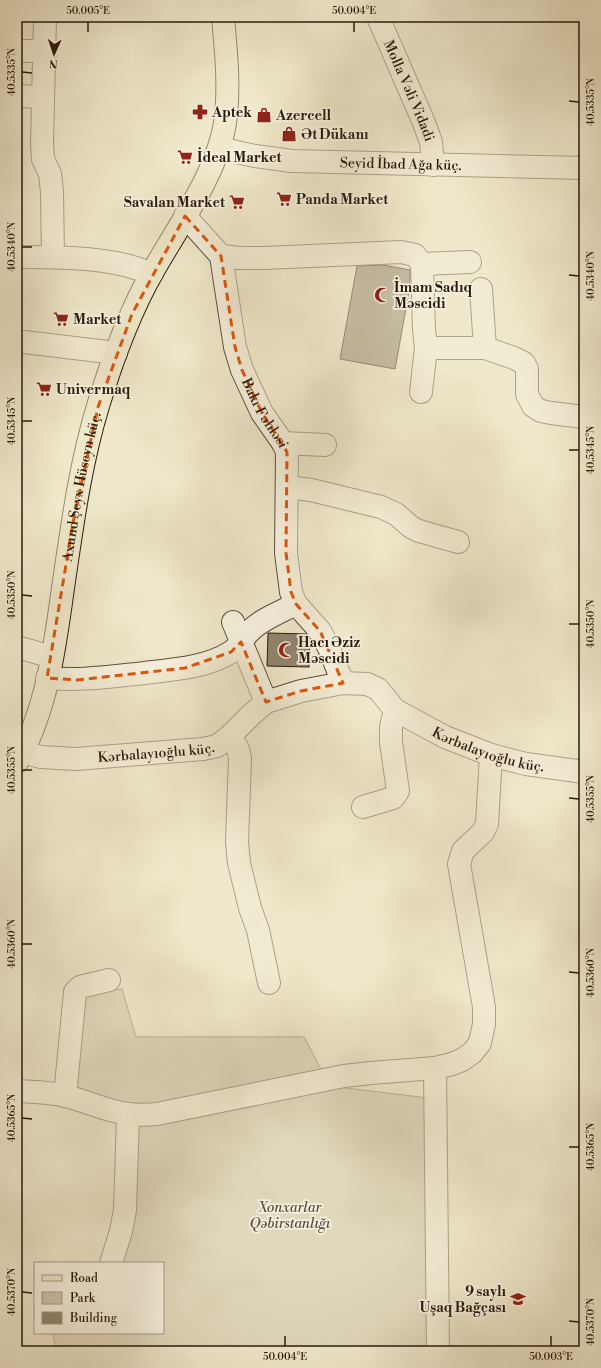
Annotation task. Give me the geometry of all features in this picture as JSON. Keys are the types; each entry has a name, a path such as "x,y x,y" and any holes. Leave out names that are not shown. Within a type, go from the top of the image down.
{"main road":[{"name":"Axund Şeyx Hüseyn küç.","path":"20,757 32,731 50,667 85,456 98,407 116,353 132,314 152,273 210,170 219,148 225,124 228,98 228,73 223,17"}],"street":[{"name":"Molla Vəli Vidadi","path":"378,17 424,123 431,142 433,165"},
{"path":"45,18 42,143 43,159 50,174 52,192 53,257"},
{"path":"17,51 44,51"},
{"path":"17,96 42,97"},
{"name":"Seyid İbad Ağa küç.","path":"219,148 255,156 292,161 584,168"},
{"path":"185,216 221,256 265,258 401,252 414,255 422,264 426,348 421,392"},
{"name":"Bakı Fəhləsi","path":"221,256 235,347 242,370 262,413 283,443 287,452 286,553 291,592 296,604 323,637 343,683"},
{"path":"17,257 53,257 124,265 152,273"},
{"path":"422,264 470,262"},
{"path":"480,289 485,348"},
{"path":"24,342 116,353"},
{"path":"426,348 485,348 514,358 524,363 527,369 527,394 533,406 551,413 584,416"},
{"path":"283,443 325,445"},
{"path":"287,487 311,490 380,507 396,514 411,527 419,531 458,542"},
{"path":"17,647 50,667 77,680 185,668 211,661 231,652 250,631 296,604"},
{"path":"232,622 266,702"},
{"name":"Kərbalayıoğlu küç.","path":"20,757 76,759 175,752 217,746 230,736 266,702 301,691 343,683 367,684 378,689 395,710 445,737 491,755 526,764 584,772"},
{"path":"363,806 393,798 398,791 391,742 391,728 395,710"},
{"path":"230,736 238,749 240,758 237,842 241,875 258,930 270,982"},
{"path":"17,1091 42,1092 65,1096 128,1115 157,1114 344,1076 435,1068 452,1064 472,1053 480,1043 484,1024 484,1007 459,864 463,851 483,832 487,824 491,755"},
{"path":"65,1096 75,992 80,987 109,980"},
{"path":"435,1068 438,1351"},
{"path":"111,1262 121,1231 125,1210 128,1115"}],"highlighted area":[{"path":"185,216 221,256 235,347 242,370 262,413 287,452 286,553 291,592 296,604 320,631 343,683 301,691 266,702 241,642 231,652 185,668 77,680 47,678 73,523 98,407 132,314"}],"green space":[{"name":"Xonxarlar Qəbirstanlığı","path":"122,989 136,1037 304,1037 330,1086 428,1098 429,1351 56,1351 53,1334 164,1334 164,1262 120,1262 135,1109 71,1085 81,994"}],"building":[{"path":"383,265 410,270 410,286 395,369 340,359 357,266"},
{"path":"268,633 306,634 310,639 309,667 267,666"}],"place":[{"name":"Aptek","path":"200,112"},
{"name":"Azercell","path":"264,115"},
{"name":"Ət Dükanı","path":"289,134"},
{"name":"İdeal Market","path":"185,157"},
{"name":"Panda Market","path":"284,199"},
{"name":"Savalan Market","path":"237,202"},
{"name":"İmam Sadıq Məscidi","path":"382,295"},
{"name":"Market","path":"61,319"},
{"name":"Univermaq","path":"44,389"},
{"name":"Hacı Əziz Məscidi","path":"286,650"},
{"name":"9 saylı Uşaq Bağçası","path":"518,1299"}]}
